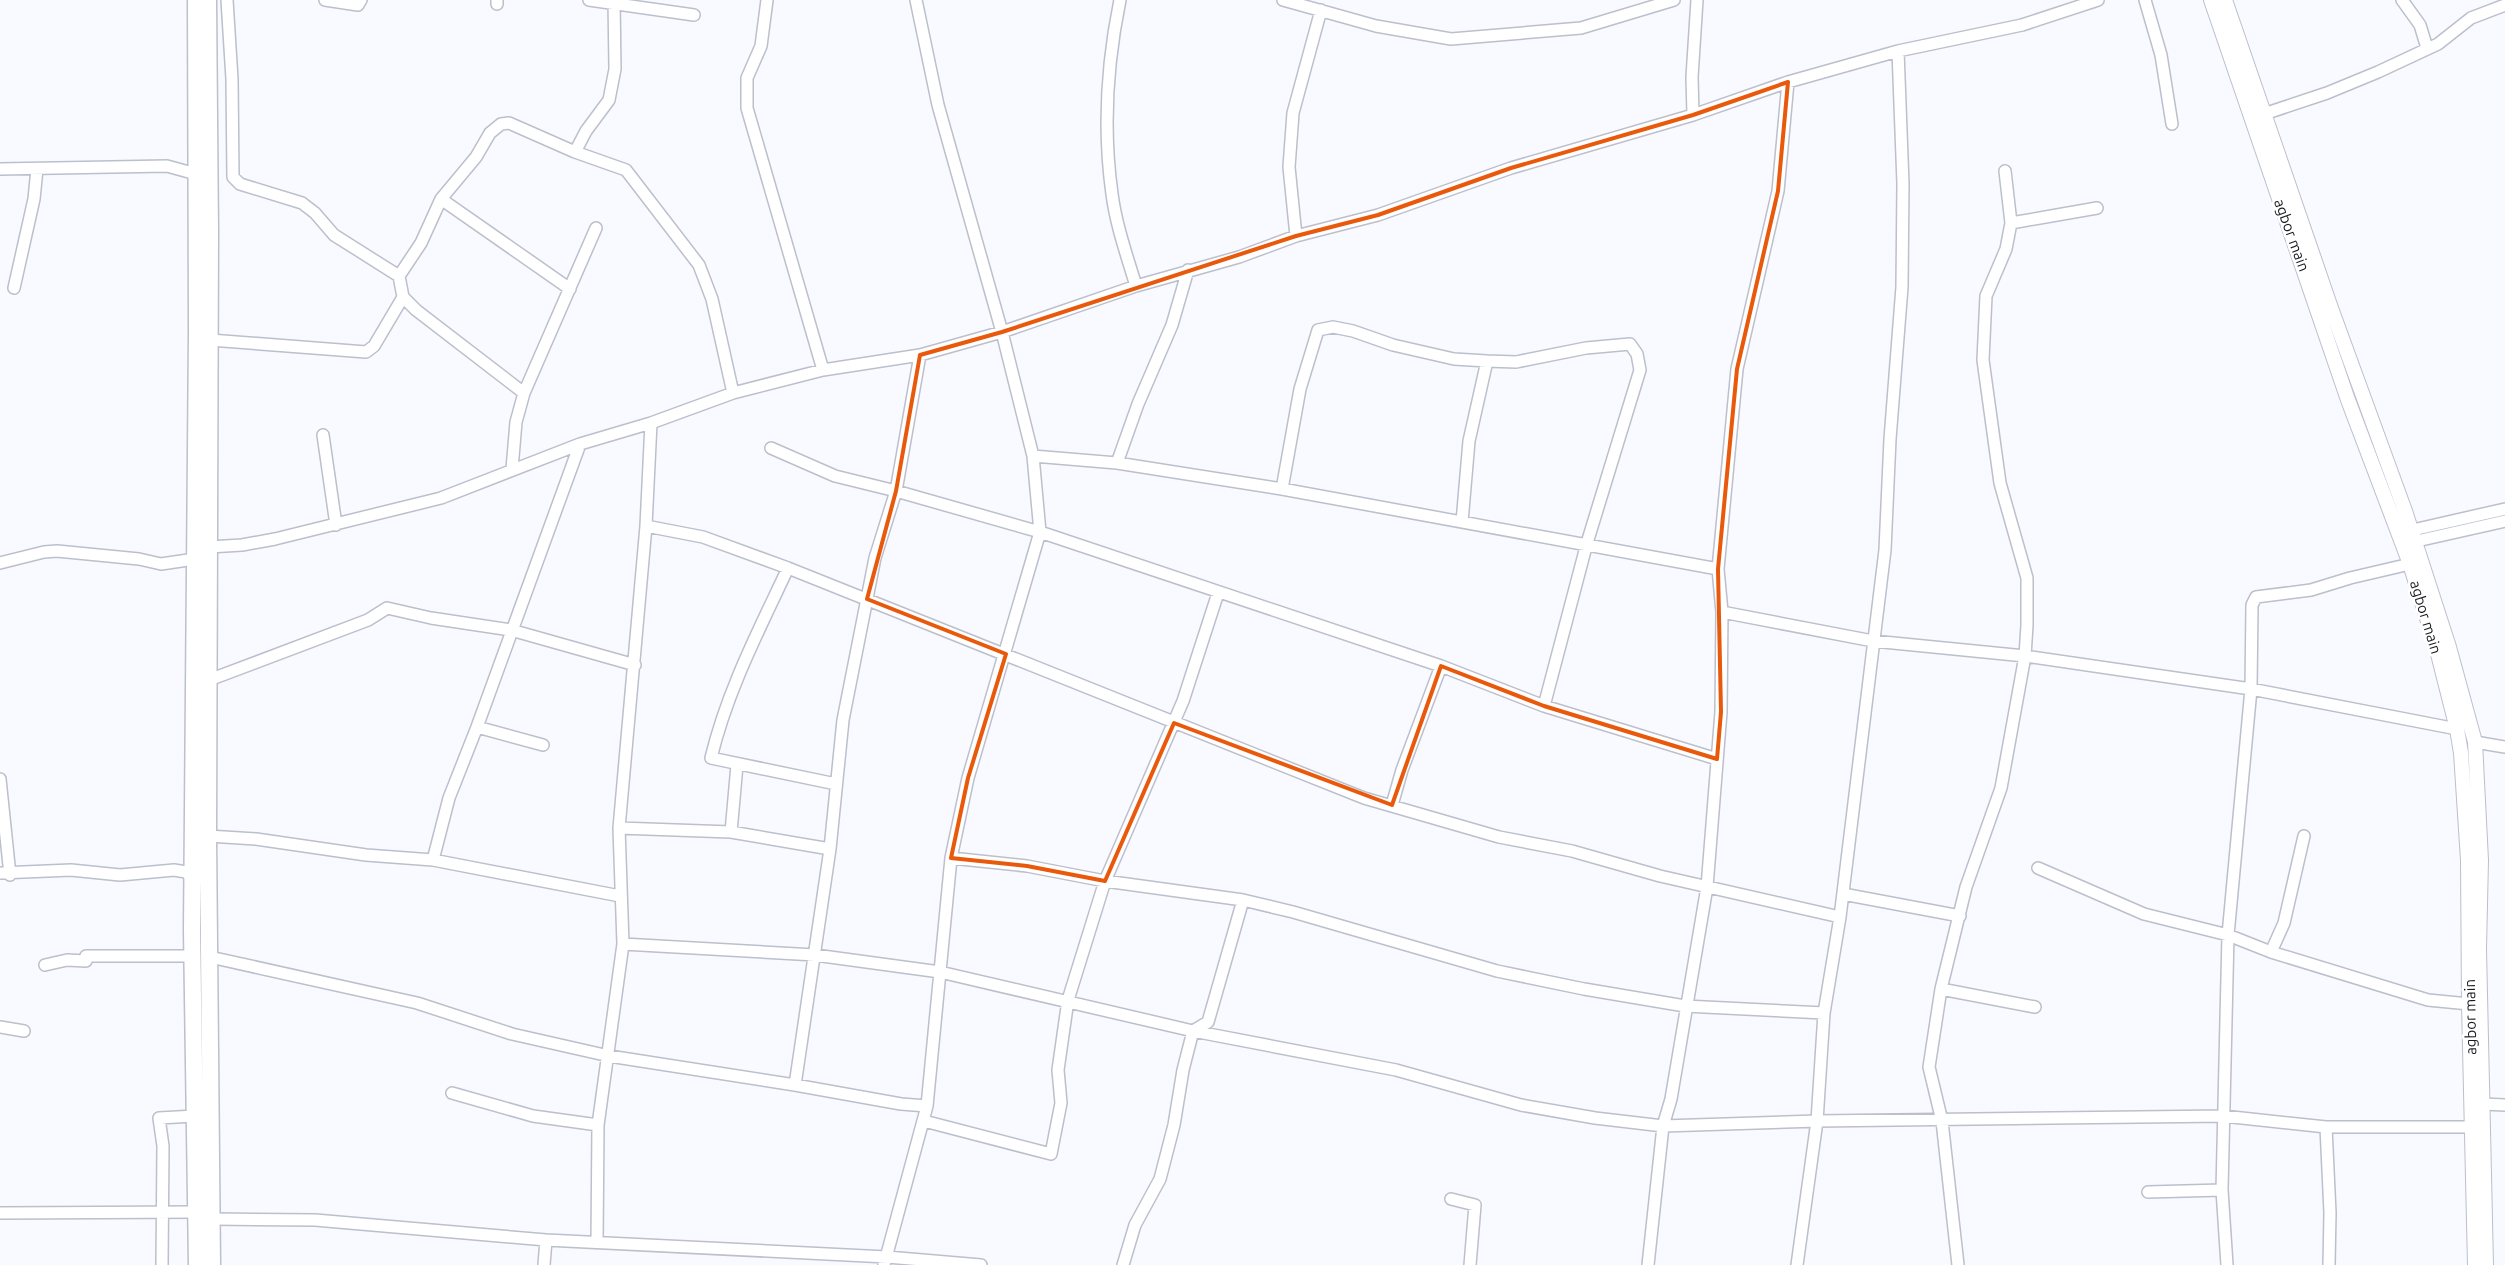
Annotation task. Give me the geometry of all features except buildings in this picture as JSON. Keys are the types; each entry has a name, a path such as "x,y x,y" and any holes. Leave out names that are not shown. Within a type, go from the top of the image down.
{"highway":[{"path":"196,0 193,956 198,1212 197,1265"},
{"path":"208,0 210,340 208,836 212,1265"}],"main road":[{"name":"agbor main","path":"2211,0 2348,400 2449,647 2475,742 2481,860 2479,949 2486,1265"},
{"name":"agbor main","path":"2226,0 2406,538 2410,564 2437,650 2457,729 2461,753 2468,860 2469,1004 2476,1265"}],"street":[{"path":"227,0 227,26 232,79 233,177 240,184 302,203 315,212 334,235 399,276"},
{"path":"325,0 358,5 360,0"},
{"path":"588,0 613,1 667,12 694,15"},
{"path":"767,0 761,46 748,78 747,108 823,370"},
{"path":"885,1261 927,1106 951,858 968,778 1006,654 1040,532 1034,456 1002,332 938,105 916,0"},
{"path":"1120,0 1109,76 1107,125 1112,195 1136,286"},
{"path":"1283,0 1376,26 1451,39 1581,28 1674,0"},
{"path":"1693,115 1692,77 1697,0"},
{"path":"209,547 250,543 336,525 441,498 580,444 651,423 733,394 823,370 920,355 1002,332 1136,286 1239,257 1296,236 1378,215 1511,168 1693,115 1788,82 1898,51 2022,25 2098,0"},
{"path":"2145,0 2161,55 2172,124"},
{"path":"2402,0 2420,25 2427,48"},
{"path":"575,152 586,131 608,100 615,69 613,1"},
{"path":"2264,114 2327,93 2378,72 2438,44 2471,18 2505,5"},
{"path":"1296,236 1289,166 1293,113 1322,10"},
{"path":"208,28 227,26"},
{"path":"1797,1265 1817,1120 1824,1013 1840,917 1885,550 1890,439 1902,287 1903,184 1898,51"},
{"path":"1648,1265 1664,1126 1671,1099 1706,887 1722,712 1722,612 1718,568 1737,369 1778,191 1788,82"},
{"path":"210,340 366,352 374,346 402,298 399,276 422,243 441,199 476,157 490,133 501,124 509,123 575,152 626,170 699,264 712,299 733,394"},
{"path":"0,169 37,169 51,166 167,166 196,174"},
{"path":"14,288 34,199 37,169"},
{"path":"1958,1265 1942,1120 1929,1067 1941,989 1966,887 2001,788 2025,656 2026,578 2000,483 1983,360 1986,296 2006,249 2011,223 2005,170"},
{"path":"441,199 570,289"},
{"path":"2011,223 2097,208"},
{"path":"512,469 516,422 524,393 596,228"},
{"path":"1117,463 1138,404 1172,325 1188,270"},
{"path":"402,298 524,393"},
{"path":"1282,489 1300,389 1318,330 1333,327 1393,345 1454,359 1487,361 1516,362 1586,348 1630,344 1637,354 1640,370 1588,543 1544,706"},
{"path":"795,1085 830,849 844,720 875,558 896,491 920,355"},
{"path":"1462,522 1468,441 1487,361"},
{"path":"597,1242 598,1125 623,944 619,828 646,526 651,423"},
{"path":"323,435 336,525"},
{"path":"433,860 449,798 478,727 511,630 580,444"},
{"path":"771,448 834,476 896,491 1040,532 1441,666 1544,706 1717,759"},
{"path":"1034,456 1117,463 1282,489 1718,568"},
{"path":"2406,538 2505,509"},
{"path":"2406,538 2505,521"},
{"path":"646,526 703,537 788,568 1006,654 1174,724 1364,798 1499,837 1572,851 1706,887 1840,917"},
{"path":"0,563 44,552 57,551 139,558 161,564 194,559"},
{"path":"2227,1265 2222,1190 2228,935 2251,689 2252,606 2256,597 2311,590 2350,578 2410,564"},
{"path":"788,568 736,677 718,727 711,758 737,765 836,784"},
{"path":"924,1121 1052,1154 1061,1103 1058,1070 1068,1000 1104,881 1174,724 1218,593"},
{"path":"210,680 368,620 387,608 432,618 511,630 634,665"},
{"path":"1722,612 1873,641 2025,656 2251,689 2457,729"},
{"path":"1392,805 1402,770 1441,666"},
{"path":"478,727 543,744"},
{"path":"2475,742 2505,747"},
{"path":"731,832 737,765"},
{"path":"0,779 5,874 70,870 120,875 174,870 186,872 193,879"},
{"path":"619,828 731,832 830,849"},
{"path":"208,836 256,839 366,855 433,860 620,896"},
{"path":"2271,952 2284,923 2304,836"},
{"path":"951,858 1027,866 1104,881 1243,900 1293,912 1497,971 1685,1006 1824,1013"},
{"path":"2038,868 2144,914 2228,935 2271,952 2428,1000 2469,1004"},
{"path":"1843,894 1960,916"},
{"path":"1123,1265 1135,1225 1160,1179 1174,1125 1183,1070 1193,1031 1208,1022 1243,900"},
{"path":"623,944 815,956 940,972 1068,1000 1193,1031 1396,1070 1521,1105 1596,1118 1664,1126 1817,1120 2223,1116 2326,1127 2472,1128"},
{"path":"45,965 67,960 193,956"},
{"path":"210,957 417,1003 512,1034 609,1056 795,1085 901,1104 927,1106"},
{"path":"1941,989 2035,1007"},
{"path":"0,1028 24,1031"},
{"path":"452,1093 533,1116 598,1125"},
{"path":"2483,1104 2505,1105"},
{"path":"162,1265 163,1146 159,1118 195,1116"},
{"path":"2326,1127 2330,1213 2329,1265"},
{"path":"2148,1192 2222,1190"},
{"path":"1451,1199 1475,1205 1470,1265"},
{"path":"0,1213 198,1212"},
{"path":"213,1219 315,1220 546,1240 885,1261 981,1265"},
{"path":"544,1265 546,1240"}],"highlighted area":[{"path":"1788,82 1778,191 1737,369 1718,569 1721,712 1717,759 1544,706 1441,666 1392,805 1174,723 1105,881 1027,866 951,858 968,778 1006,654 867,599 896,491 920,355 1002,332 1296,236 1378,215 1511,168 1693,115"}]}
